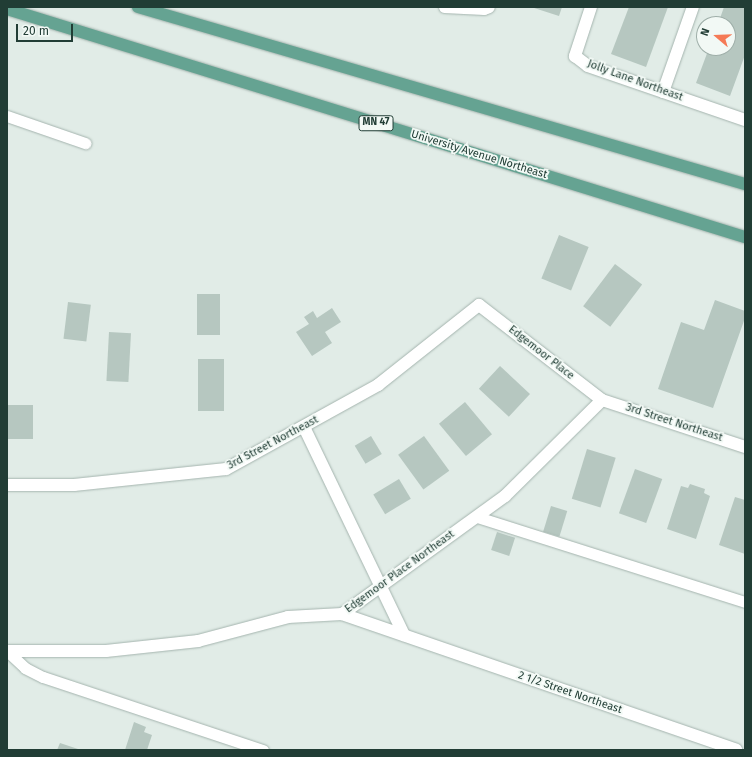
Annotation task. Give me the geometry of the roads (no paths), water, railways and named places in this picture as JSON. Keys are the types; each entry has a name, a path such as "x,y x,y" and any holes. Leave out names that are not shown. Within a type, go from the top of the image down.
{"main road":[{"path":"138,7 745,184"},
{"name":"University Avenue Northeast","path":"7,9 745,237"}],"street":[{"name":"Jolly Lane Northeast","path":"592,7 575,56 588,66 745,120"},
{"path":"663,92 692,7"},
{"name":"Edgemoor Place","path":"479,305 602,400"},
{"name":"3rd Street Northeast","path":"7,485 74,485 226,469 378,385 479,305"},
{"name":"3rd Street Northeast","path":"602,400 745,447"},
{"name":"Edgemoor Place Northeast","path":"7,651 106,651 198,641 288,617 342,614 505,496 602,400"},
{"path":"304,427 404,635"},
{"name":"2 1/2 Street Northeast","path":"342,614 736,750"}],"lane":[{"path":"444,7 484,9 489,7"},
{"path":"7,116 85,143"},
{"path":"477,517 745,602"},
{"path":"7,651 25,668 43,677 263,750"}]}
